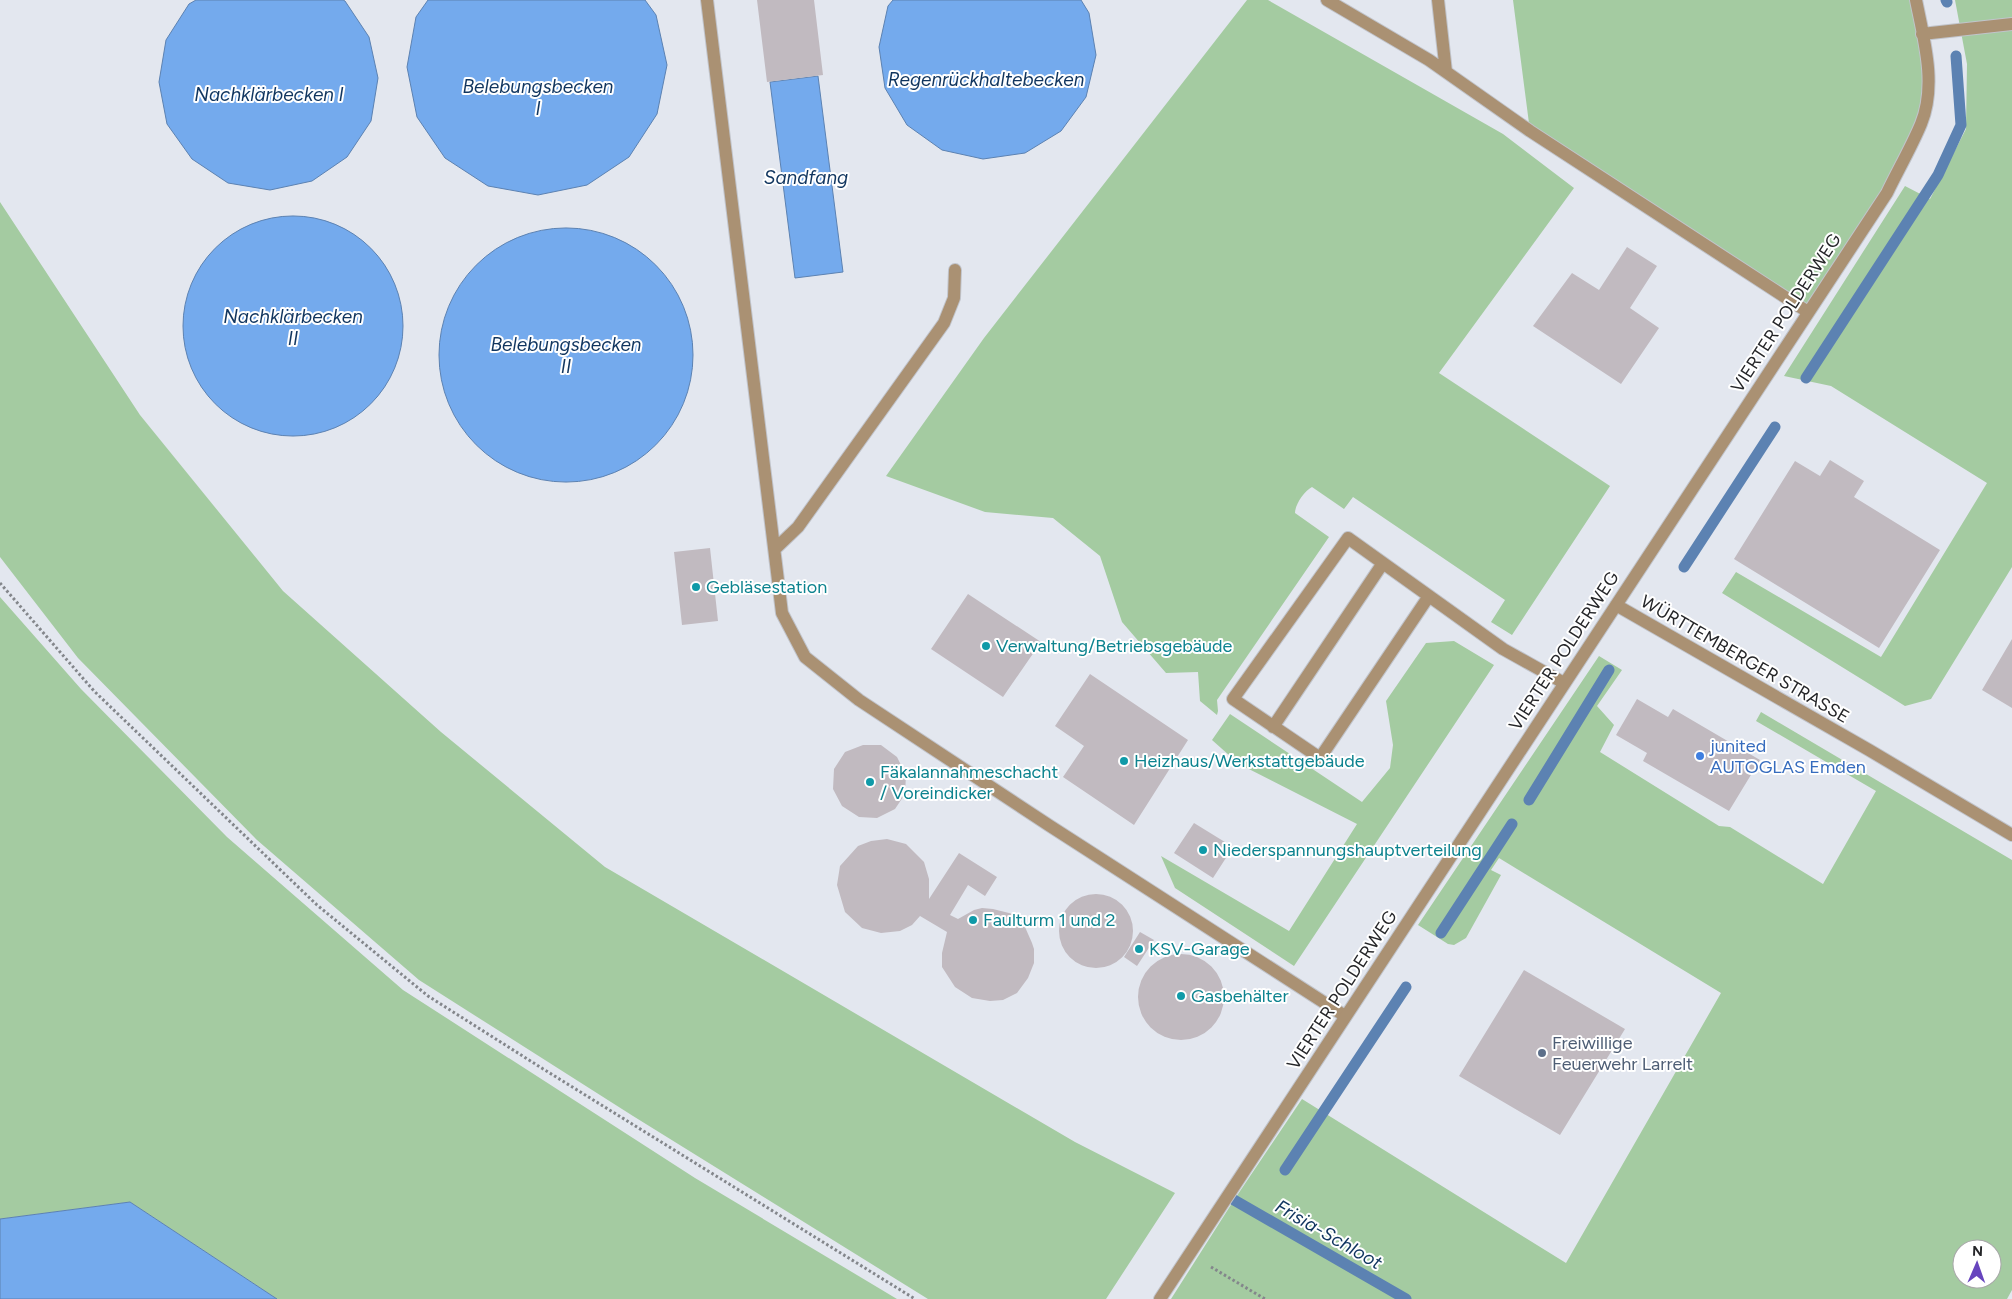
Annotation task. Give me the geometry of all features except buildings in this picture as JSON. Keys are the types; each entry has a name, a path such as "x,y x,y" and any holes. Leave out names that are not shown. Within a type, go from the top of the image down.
{"street":[{"path":"707,0 782,613 806,657 876,711 1050,826 1345,1016"},
{"path":"1327,0 1428,60 1530,131 1808,312"},
{"path":"1438,0 1446,72"},
{"name":"VIERTER POLDERWEG","path":"1160,1299 1887,193 1922,123 1927,94 1928,60 1916,0"},
{"path":"1922,34 2012,24"},
{"path":"775,549 798,527 944,323 954,298 955,270"},
{"path":"1429,596 1320,758 1233,699 1348,538 1383,563 1503,649 1564,683"},
{"path":"1274,727 1383,563"},
{"name":"WÜRTTEMBERGER STRASSE","path":"1616,605 1894,764 2012,835"}],"path":[{"path":"0,584 94,691 317,905 428,996 915,1299"},
{"path":"1190,1254 1265,1299"}],"green space":[{"path":"1247,0 1268,0 1503,134 1574,188 1439,373 1610,486 1512,635 1491,622 1505,600 1353,497 1344,509 1312,487 1300,498 1295,513 1329,537 1217,700 1217,715 1200,701 1198,672 1166,673 1122,622 1100,556 1053,518 985,512 886,476 984,338"},
{"path":"1513,0 1916,0 1927,94 1887,193 1808,312 1530,131"},
{"path":"1955,0 2012,0 2012,567 1931,699 1905,706 1722,593 1736,572 1881,657 1987,483 1831,386 1784,376 1905,186 1930,199 1966,129 1967,64"},
{"path":"0,202 140,415 283,591 441,732 605,867 1075,1142 1175,1193 1106,1299 928,1299 633,1116 419,980 257,840 78,658 0,557"},
{"path":"0,597 81,689 227,837 403,990 695,1178 897,1299 277,1299 130,1202 0,1219"},
{"path":"1454,641 1494,665 1294,966 1175,888 1161,856 1289,931 1357,824 1239,764 1212,740 1230,714 1362,802 1390,768 1393,745 1386,701 1426,643"},
{"path":"1599,656 1622,670 1597,706 1614,725 1600,752 1719,826 1730,827 1823,884 1876,791 1756,721 1761,712 2012,860 2012,1290 2007,1299 1171,1299 1234,1200 1302,1099 1566,1263 1721,993 1499,858 1491,870 1501,875 1466,938 1454,945 1448,944 1418,925"}],"water":[{"name":"Nachklärbecken I","path":"196,0 345,1 369,37 378,78 371,121 347,157 312,181 270,190 228,183 192,159 167,124 159,82 166,40 189,4"},
{"name":"Belebungsbecken I","path":"428,0 645,0 656,15 667,65 657,114 629,157 587,185 538,195 488,186 445,158 417,117 407,67 416,17"},
{"name":"Regenrückhaltebecken","path":"893,0 1081,0 1089,13 1096,55 1086,97 1061,131 1025,153 983,159 942,150 907,125 885,88 879,47 888,6"},
{"name":"Sandfang","path":"818,76 843,272 795,278 770,82"},
{"name":"Nachklärbecken II","path":"293,216 314,218 335,224 371,248 395,284 401,305 403,326 401,347 395,368 371,404 335,428 314,434 293,436 272,434 251,428 215,404 191,368 185,347 183,326 185,305 191,284 215,248 251,224 272,218"},
{"name":"Belebungsbecken II","path":"554,228 578,228 615,237 637,249 656,265 672,284 684,306 691,330 693,355 691,380 684,404 672,426 656,445 637,461 615,473 578,482 554,482 517,473 495,461 468,436 448,404 444,392 439,367 439,343 448,306 460,284 485,257 517,237 529,233"},
{"path":"130,1202 277,1299 0,1299 0,1219"}],"waterway":[{"path":"1806,378 1938,175 1961,125 1956,56"},
{"path":"1684,567 1775,427"},
{"path":"1529,800 1609,670"},
{"path":"1441,933 1512,824"},
{"path":"1285,1170 1406,987"},
{"name":"Frisia-Schloot","path":"1234,1200 1406,1299"}],"place":[{"name":"Gebläsestation","path":"696,587"},
{"name":"Verwaltung/Betriebsgebäude","path":"986,646"},
{"name":"junited AUTOGLAS Emden","path":"1700,756"},
{"name":"Heizhaus/Werkstattgebäude","path":"1124,761"},
{"name":"Fäkalannahmeschacht / Voreindicker","path":"870,782"},
{"name":"Niederspannungshauptverteilung","path":"1203,850"},
{"name":"Faulturm 1 und 2","path":"973,920"},
{"name":"KSV-Garage","path":"1139,949"},
{"name":"Gasbehälter","path":"1181,996"},
{"name":"Freiwillige Feuerwehr Larrelt","path":"1542,1053"}]}
